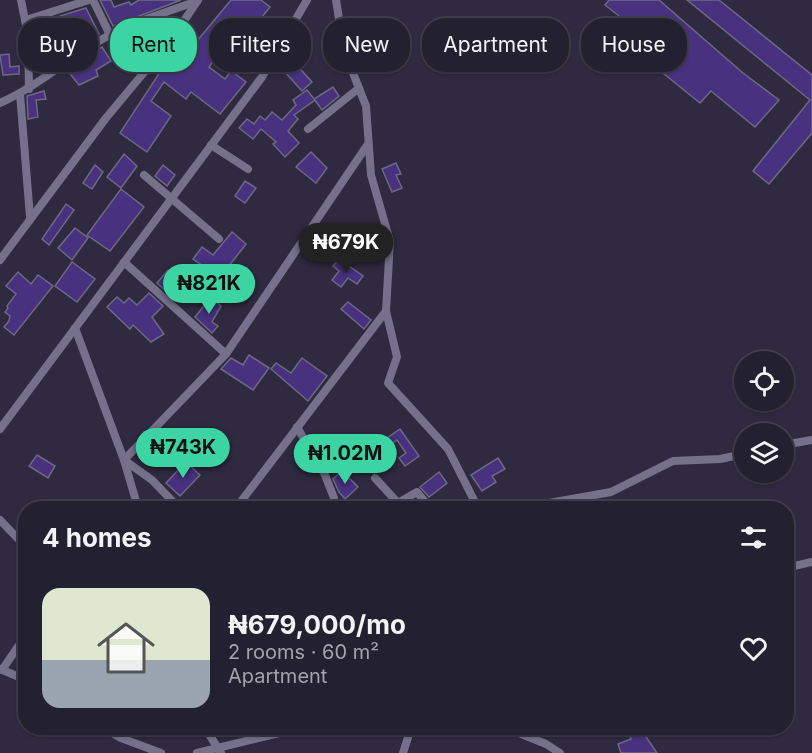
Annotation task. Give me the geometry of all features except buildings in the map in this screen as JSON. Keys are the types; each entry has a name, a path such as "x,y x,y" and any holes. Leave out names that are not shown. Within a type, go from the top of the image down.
{"street":[{"path":"21,0 26,18"},
{"path":"32,18 89,0"},
{"path":"93,0 110,33"},
{"path":"0,429 262,77 307,0"},
{"path":"336,0 344,50 366,106 370,175 390,242 386,311 397,357 388,383 448,449 474,501"},
{"path":"152,18 198,1"},
{"path":"0,260 30,217 171,40 198,1"},
{"path":"0,103 29,89 110,36"},
{"path":"28,72 29,89"},
{"path":"308,129 359,88"},
{"path":"20,94 30,217"},
{"path":"124,460 226,354 369,144"},
{"path":"211,145 248,169"},
{"path":"144,175 219,238"},
{"path":"124,262 226,354"},
{"path":"241,501 386,311"},
{"path":"75,328 124,460 136,501"},
{"path":"297,427 325,475 334,498"},
{"path":"794,443 812,440"},
{"path":"560,501 611,492 673,461 734,456"},
{"path":"124,460 152,480 172,501"},
{"path":"375,478 396,501"},
{"path":"401,501 417,492 424,501"},
{"path":"0,520 18,539"},
{"path":"794,566 812,562"},
{"path":"18,646 1,669 18,676"},
{"path":"116,735 161,753"},
{"path":"209,735 218,751"},
{"path":"197,753 218,751 275,735"},
{"path":"403,753 409,735"},
{"path":"524,735 546,744 560,753"}]}
